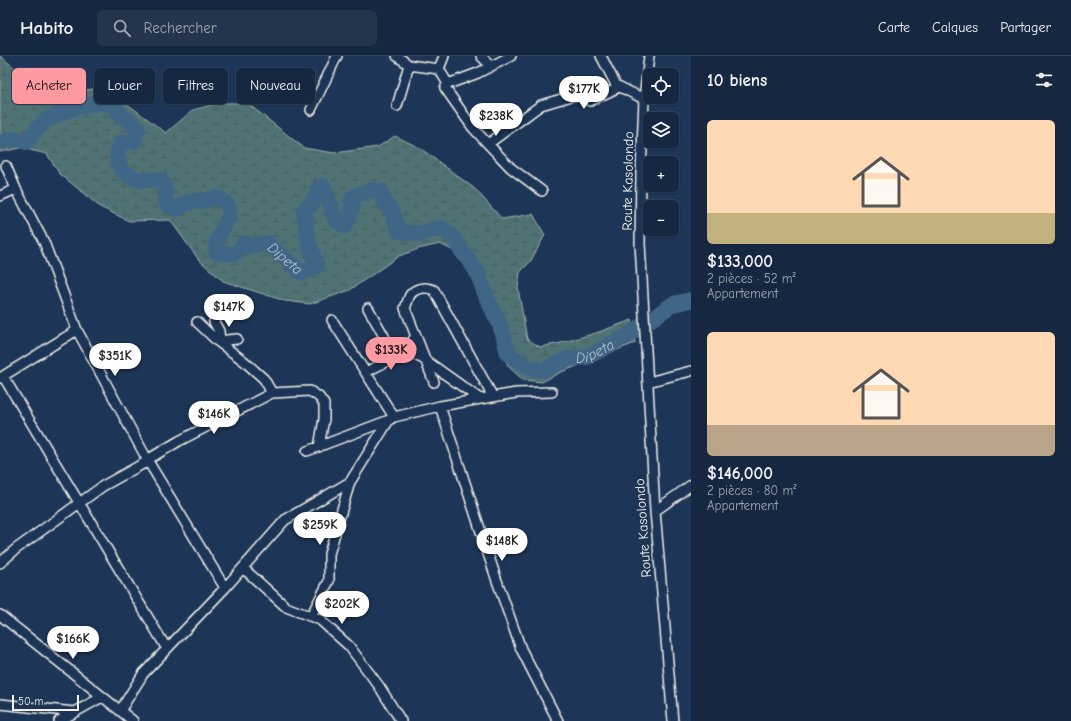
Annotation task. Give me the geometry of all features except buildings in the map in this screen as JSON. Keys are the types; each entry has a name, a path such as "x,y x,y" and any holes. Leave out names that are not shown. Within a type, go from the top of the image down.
{"street":[{"path":"311,110 337,56"},
{"path":"397,56 409,65 439,69"},
{"path":"439,69 444,56"},
{"path":"481,56 491,66"},
{"path":"511,56 448,84 445,88 472,128 511,168 542,191"},
{"path":"601,56 616,85 643,99"},
{"name":"Route Kasolondo","path":"648,68 649,56"},
{"path":"397,106 409,65"},
{"path":"439,69 448,84"},
{"path":"488,144 541,105 574,95 581,96 590,101 619,87"},
{"name":"Route Kasolondo","path":"644,104 640,235 655,511 673,721"},
{"path":"6,166 16,189 44,242 77,330 148,460 225,588"},
{"path":"0,196 16,189"},
{"path":"434,382 405,308 411,294 420,288 429,287 434,290 493,397"},
{"path":"368,308 385,338 390,360"},
{"path":"332,320 366,372 392,418"},
{"path":"197,322 264,379 272,394"},
{"path":"214,322 219,331 218,341"},
{"path":"77,330 1,377 167,649"},
{"path":"366,372 407,351 416,335"},
{"path":"218,341 237,339"},
{"path":"407,351 425,360 480,399"},
{"path":"648,382 691,371"},
{"path":"0,563 16,549 103,486 179,441 272,394 310,390 319,397 324,404 324,419 319,447"},
{"path":"307,451 392,418 440,406 516,393 552,392"},
{"path":"440,406 491,563 521,649 558,721"},
{"path":"311,616 329,581 329,554 350,482 392,418"},
{"path":"120,711 143,674 225,588 285,520 350,482"},
{"path":"655,511 691,485"},
{"path":"243,568 286,607 320,620 349,646 380,686 401,721"},
{"path":"0,615 133,721"},
{"path":"59,721 102,697"},
{"path":"0,704 75,712"}],"green space":[{"path":"0,56 15,68 12,68 12,104 86,104 86,90 94,89 94,104 126,104 166,133 193,110 215,104 236,103 248,104 304,148 334,153 378,147 395,136 420,148 475,189 502,219 533,214 545,235 530,262 520,272 518,288 527,339 540,347 561,343 596,333 632,320 635,343 559,373 542,382 523,380 508,366 472,273 452,250 440,244 418,249 399,256 350,290 310,304 285,301 223,281 199,260 170,220 129,221 100,207 59,173 47,154 21,148 0,152"}],"waterway":[{"name":"Dipeta","path":"0,142 13,139 27,142 36,129 45,121 80,106 90,104 106,104 113,106 121,115 138,128 134,141 122,142 117,154 119,165 126,173 131,177 140,180 160,180 165,188 165,200 167,204 177,209 188,202 214,198 221,199 228,205 229,215 217,241 216,251 233,254 238,251 244,243 250,247 267,243 302,273 317,266 308,240 304,211 314,201 318,188 323,186 335,219 345,226 352,209 353,197 372,190 380,191 386,205 391,210 399,231 418,234 441,228 453,237 476,270 487,298 502,329 508,354 532,369 544,370 567,359 587,357 627,336 673,304 691,300"}]}
